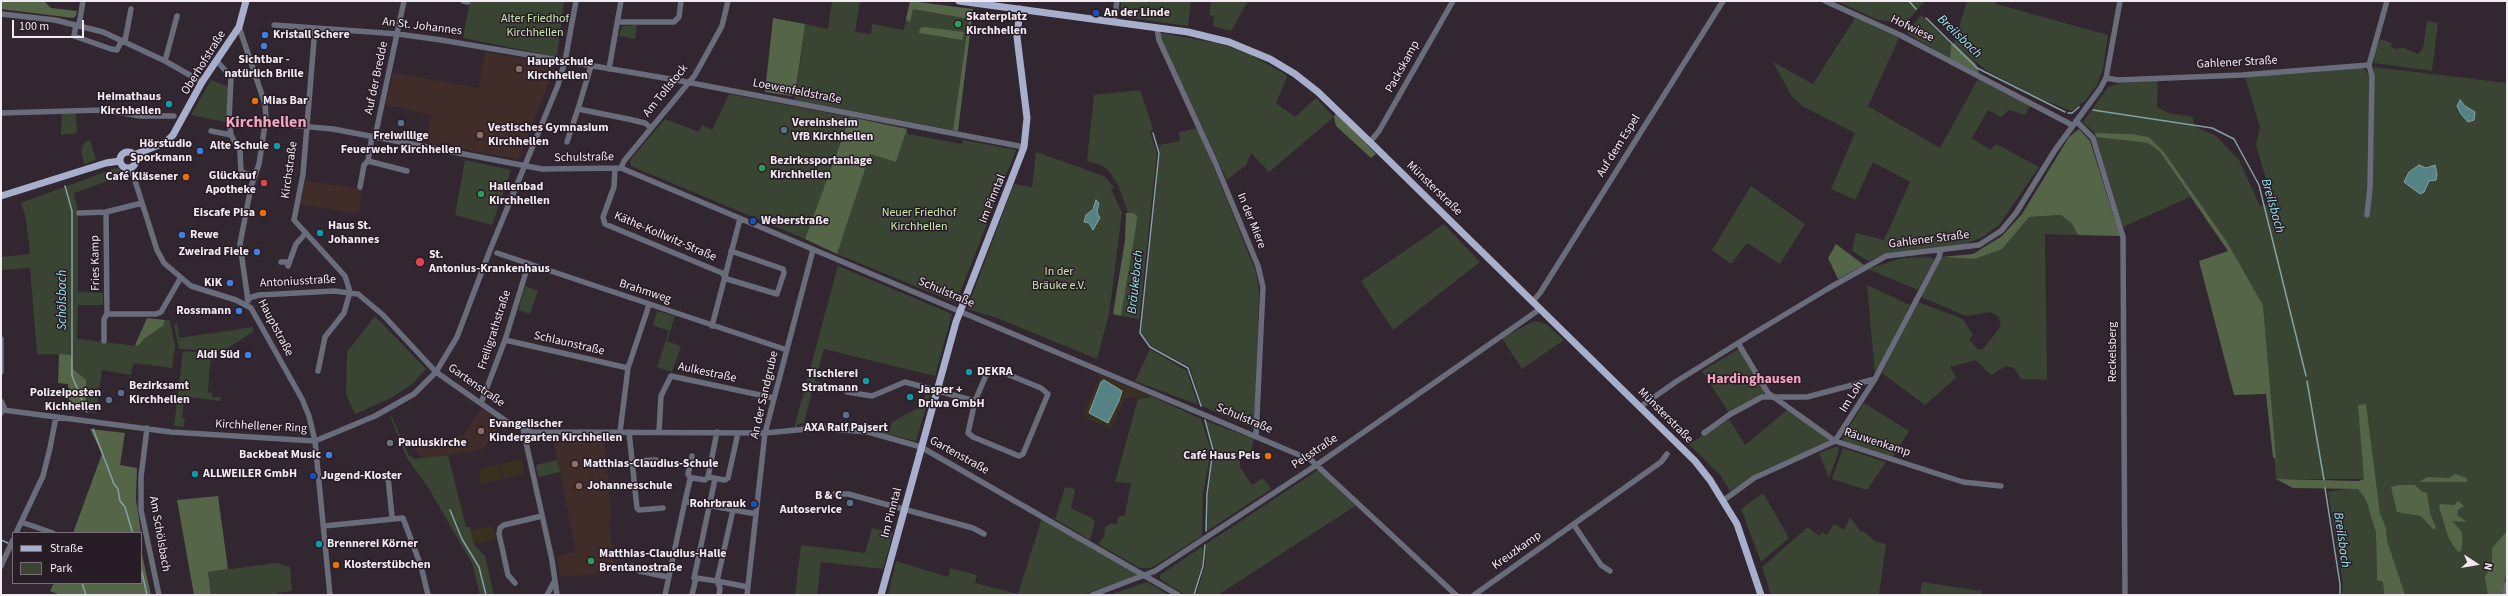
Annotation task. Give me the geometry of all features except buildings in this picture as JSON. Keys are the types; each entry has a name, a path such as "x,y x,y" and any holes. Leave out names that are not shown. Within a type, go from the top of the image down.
{"main road":[{"path":"239,27 246,1"},
{"name":"Münsterstraße","path":"959,1 1157,28 1228,42 1270,59 1295,74 1318,92 1370,142 1694,461 1724,500 1746,547 1761,595"},
{"name":"Im Pinntal","path":"881,595 936,390 960,311 1024,146 1028,118 1017,37 1020,9"},
{"name":"Oberhofstraße","path":"134,155 166,142 172,137 202,82 239,27"},
{"path":"130,152 134,155 136,161 131,168 125,168 120,161 124,153 130,152"},
{"path":"1,196 106,163 120,161"}],"street":[{"path":"83,1 74,36 110,49 117,50 123,40 131,9"},
{"name":"Auf der Bredde","path":"374,137 398,34 404,1"},
{"name":"Kirchhellener Ring","path":"2,411 186,433 315,440 367,419 407,398 436,372 457,337 524,166 558,85 565,61 576,1"},
{"path":"609,69 621,1"},
{"path":"618,22 674,22 679,17 681,1"},
{"name":"Am Tollstock","path":"618,168 689,83 722,26 728,1"},
{"path":"1114,22 1117,1"},
{"name":"Packskamp","path":"1370,142 1379,131 1453,1"},
{"name":"Auf dem Espel","path":"1532,301 1540,293 1723,1"},
{"name":"Hofwiese","path":"1825,1 1906,38 2074,123"},
{"name":"Gahlener Straße","path":"1640,407 1738,343 1829,288 1886,256 1979,245 2001,231 2016,213 2074,123 2106,78 2120,1"},
{"path":"2367,215 2370,188 2372,76 2369,65 2386,1"},
{"path":"1,14 77,25 123,40 166,61 202,82"},
{"path":"166,61 177,16"},
{"name":"An St. Johannes","path":"274,25 398,34 565,61"},
{"name":"Hauptstraße","path":"239,27 265,104 266,123 240,244 249,298 246,305 254,312 270,345 302,399 309,416 315,440 330,595"},
{"name":"Kirchstraße","path":"305,234 294,220 303,174 315,28"},
{"name":"In der Miere","path":"1157,28 1159,40 1215,162 1258,266 1263,287 1256,436"},
{"path":"216,60 231,77 229,120 232,135 240,151 241,172 255,176"},
{"name":"Loewenfeldstraße","path":"565,61 1024,146"},
{"name":"Gahlener Straße","path":"2106,78 2118,80 2242,75 2369,65"},
{"path":"567,142 591,66"},
{"path":"578,109 644,123 651,128"},
{"path":"1,113 103,110 141,116 174,116"},
{"name":"Schulstraße","path":"266,123 307,127 374,137 542,170 618,168 1256,436 1318,464 1456,595"},
{"name":"Reckelsberg","path":"2074,123 2093,138 2123,237 2125,595"},
{"path":"211,131 232,135"},
{"path":"360,187 364,165 368,161 374,137"},
{"path":"368,161 407,171"},
{"path":"131,168 161,257 180,278 199,289 246,305"},
{"name":"Käthe-Kollwitz-Straße","path":"618,168 614,187 603,217 605,224 724,275"},
{"path":"79,213 106,212 142,203"},
{"name":"Fries Kamp","path":"104,341 104,319 107,314 106,212"},
{"path":"712,326 724,275 740,219"},
{"path":"281,262 288,264 296,244 305,234 345,276 350,292 344,313 325,337 318,371"},
{"name":"An der Sandgrube","path":"747,595 765,433 813,250"},
{"name":"Im Loh","path":"1835,441 1875,379 1939,257 1941,250"},
{"path":"724,275 727,279 775,294 778,292 784,273 780,268 731,251"},
{"name":"Brahmweg","path":"497,253 532,266 787,350"},
{"name":"Freiligrathstraße","path":"481,403 505,340 524,276 528,269 532,266"},
{"path":"107,314 156,314 162,311 180,278"},
{"name":"Gartenstraße","path":"350,292 366,299 436,372 481,403 523,429 540,433 765,433 812,428 860,431 921,447 1178,595"},
{"name":"Antoniusstraße","path":"249,298 280,294 350,292"},
{"path":"620,432 628,368 649,305"},
{"name":"Pelsstraße","path":"1092,595 1146,576 1318,464 1540,309"},
{"path":"1,339 1,372"},
{"name":"Schlaunstraße","path":"505,340 628,368"},
{"name":"Räuwenkamp","path":"1738,343 1768,394 1775,397 1835,441 1969,484 2001,486"},
{"path":"992,368 1041,388 1048,394 1021,456 973,437 968,433 975,401 987,373 992,368"},
{"name":"Aulkestraße","path":"659,432 662,396 671,376 774,398"},
{"path":"1704,432 1762,397 1807,397 1875,379"},
{"path":"847,392 872,396 905,382 975,401"},
{"path":"1,401 2,411"},
{"path":"16,532 43,476 56,417"},
{"name":"Am Schölsbach","path":"147,428 141,477 141,510 159,595"},
{"path":"523,429 558,595"},
{"path":"629,432 636,508 639,510 663,508"},
{"path":"708,477 717,432"},
{"path":"691,479 705,480 708,477 725,480 728,478 738,433"},
{"path":"1724,500 1754,478 1835,441"},
{"name":"Kreuzkamp","path":"1474,595 1661,462 1667,454"},
{"path":"665,595 691,479 688,474 692,456"},
{"path":"631,461 656,460"},
{"path":"388,477 392,517"},
{"path":"692,595 696,578 694,578 715,478"},
{"path":"835,494 848,494 905,509 972,528 984,534"},
{"path":"685,502 756,514"},
{"path":"719,595 720,588 717,582 733,510"},
{"path":"515,583 508,575 499,534 500,528 504,525 542,516"},
{"path":"324,526 392,517 404,519 421,566 428,595"},
{"path":"21,522 50,532"},
{"path":"1574,525 1601,565 1610,571"},
{"path":"1,566 12,542"},
{"path":"632,566 639,571 668,577"},
{"path":"696,578 748,587"},
{"path":"547,595 555,580"},
{"path":"2505,595 2507,584"}],"shaded area":[{"path":"1,1 44,1 51,8 77,11 76,16 73,18 1,9"},
{"path":"910,1 973,9 958,131 953,130 969,19 913,9 910,23 906,19"},
{"path":"773,18 805,24 795,95 792,96 765,92"},
{"path":"925,27 964,32 962,40 919,33 920,28"},
{"path":"1954,43 1976,64 1979,73 1950,58 1951,44"},
{"path":"485,52 550,64 554,70 520,155 517,159 426,142 431,115 386,105 393,73 479,88"},
{"path":"2460,100 2465,106 2475,112 2474,120 2468,122 2461,114 2457,106"},
{"path":"1336,112 1376,154 1371,158 1336,126 1334,117"},
{"path":"850,117 907,129 896,162 870,154 837,254 805,239"},
{"path":"2079,129 2090,141 2120,236 2078,235 2072,224 2061,215 2029,217 2002,249 1975,259 1941,257 1973,254 2002,236 2022,214 2069,137"},
{"path":"2095,133 2133,134 2149,137 2164,152 2227,242 2263,305 2276,459 2273,457 2266,394 2234,395 2199,261 2228,251 2160,152 2148,143 2096,137"},
{"path":"2419,165 2426,168 2435,165 2437,174 2436,180 2429,181 2424,192 2420,194 2404,182 2409,172"},
{"path":"305,181 363,189 359,213 300,205"},
{"path":"1096,200 1099,203 1097,212 1100,218 1093,230 1089,223 1084,222 1086,215 1093,209"},
{"path":"1126,213 1134,213 1137,216 1121,316 1113,314 1125,240"},
{"path":"1836,244 1864,265 1838,279 1828,258"},
{"path":"147,318 165,320 163,326 145,338 138,346 135,345"},
{"path":"59,354 72,355 73,369 86,380 86,412 70,410 68,384 58,383"},
{"path":"1100,375 1153,397 1125,398 1111,429 1083,416"},
{"path":"1104,380 1122,391 1119,401 1108,423 1089,413 1101,382"},
{"path":"2366,404 2380,514 2386,528 2387,541 2405,595 2384,595 2383,582 2377,580 2376,533 2366,500 2358,489 2293,488 2276,479 2359,481 2364,479 2358,405"},
{"name":"Evangelischer Kindergarten Kirchhellen","path":"482,408 502,422 483,449 423,459 417,453 415,448 463,435"},
{"path":"90,429 125,433 120,465 137,468 136,499 141,532 73,532 102,454"},
{"path":"552,436 604,436 612,520 609,521 615,572 560,577 557,557 576,551"},
{"path":"522,459 524,474 504,479 500,464"},
{"path":"499,464 502,479 481,484 478,469"},
{"path":"2455,474 2467,478 2467,482 2419,482 2427,477 2449,478"},
{"path":"2398,485 2415,485 2421,491 2427,493 2430,513 2436,528 2434,530 2421,516 2397,512 2391,487"},
{"path":"218,496 228,569 208,572 211,595 194,595 177,500"},
{"path":"2458,501 2464,506 2458,510 2457,515 2467,522 2452,521 2462,532 2462,547 2461,551 2458,552 2449,539 2439,507 2440,504 2454,505"},
{"path":"492,526 497,539 474,544 471,530"},
{"path":"2507,531 2507,570 2502,595 2488,595 2485,577 2492,564 2492,548"},
{"path":"142,554 151,595 60,595 50,591 54,584 142,584"}],"green space":[{"name":"Alter Friedhof Kirchhellen","path":"470,1 564,1 557,57 463,38"},
{"path":"832,1 860,1 855,32 871,34 872,24 904,30 906,19 910,23 913,9 969,19 953,130 795,100 805,24 828,29"},
{"path":"1121,1 1191,1 1188,26 1123,17 1121,13"},
{"path":"1211,1 1248,1 1231,31 1213,26 1214,16 1209,15"},
{"path":"1836,1 1925,1 1905,24 1876,19"},
{"path":"1967,1 1996,1 1996,4 2108,35 2103,68 2097,85 2084,102 2071,111 2037,97 1987,71 1954,43"},
{"path":"1921,15 1951,44 1950,58 1909,35 1908,31"},
{"path":"1855,18 1899,38 1868,106 1940,148 1978,79 2030,106 2025,115 2009,110 2001,117 1988,110 1972,138 1990,150 1996,144 2039,167 2000,224 1983,237 1965,244 1885,254 1868,261 1852,251 1856,233 1884,240 1910,182 1873,162 1855,200 1831,189 1855,133 1802,106 1791,95 1773,62 1813,84"},
{"path":"2427,21 2438,23 2432,71 2374,63 2375,43 2378,44 2380,39 2392,43 2391,47 2395,49 2404,48 2418,54 2423,48"},
{"path":"637,25 635,39 619,36 622,26"},
{"path":"1162,33 1221,44 1251,55 1285,74 1287,77 1276,103 1295,117 1316,98 1334,117 1269,172 1251,153 1246,165 1227,180 1161,38 1160,34"},
{"path":"2374,67 2507,83 2507,595 2386,595 2370,479 2276,479 2263,305 2227,242 2164,152 2149,137 2133,134 2095,133 2083,122 2108,87 2121,83 2158,81 2157,107 2169,113 2193,117 2194,126 2216,136 2239,160 2260,206 2273,203 2256,145 2260,127 2245,77 2363,68 2370,76 2368,194 2365,214 2370,213"},
{"path":"211,80 229,87 226,122 191,115"},
{"path":"1140,90 1153,129 1150,132 1157,153 1139,319 1121,316 1136,227 1134,213 1128,213 1118,185 1109,171 1101,165 1087,161 1094,95"},
{"name":"Bezirkssportanlage Kirchhellen","path":"729,94 850,117 805,239 631,166 630,160 665,119 699,132 702,125 712,130"},
{"path":"62,114 76,114 77,133 61,135"},
{"path":"1198,128 1256,272 1259,292 1255,427 1253,428 1202,406 1190,367 1151,346 1141,334 1160,153 1159,145 1180,141 1179,132"},
{"name":"Neuer Friedhof Kirchhellen","path":"907,129 908,134 962,144 963,140 1016,150 956,303 837,254 870,153 896,162"},
{"path":"2096,137 2148,143 2160,152 2190,197 2123,227"},
{"path":"90,140 96,160 84,164 81,149 85,142"},
{"name":"In der Bräuke e.V.","path":"1036,152 1104,176 1114,187 1111,189 1122,212 1109,314 1097,359 997,318 967,309 1014,184 1032,187","holes":["1098,201 1097,212 1100,218 1097,226 1091,227 1086,215"]},
{"name":"Hallenbad Kirchhellen","path":"465,160 511,170 492,225 455,215"},
{"path":"116,168 121,169 125,175 74,193 78,211 78,292 103,293 103,305 78,305 77,339 138,346 145,338 163,326 165,320 170,320 175,347 172,368 133,363 131,375 102,370 96,413 86,412 72,369 72,355 37,354 30,268 2,270 1,257 30,254 26,219 21,203"},
{"path":"1751,186 1805,224 1780,264 1747,243 1731,264 1712,250"},
{"path":"2061,215 2072,224 2078,235 2045,234 2047,380 2021,379 2014,368 2006,366 1991,375 1976,360 1950,367 1956,378 1925,405 1882,373 1918,302 1963,319 1973,335 1969,339 1978,350 1984,348 2001,326 1998,316 1990,312 1966,316 1921,297 1941,257 1975,259 2001,249 2029,217"},
{"path":"1444,224 1480,262 1393,330 1361,281"},
{"path":"1931,257 1934,260 1918,290 1868,269 1902,258"},
{"path":"838,266 952,314 935,376 824,349 815,381 840,388 839,392 814,385 804,422 860,425 889,432 892,422 918,408 921,409 926,391 930,394 916,441 866,429 812,425 810,423 797,424 797,427 794,428"},
{"path":"1867,285 1910,305 1875,374"},
{"path":"525,286 538,291 530,314 518,310"},
{"path":"657,311 675,316 667,341 681,346 672,372 657,367 669,331 653,325"},
{"path":"375,316 426,369 412,384 393,397 355,414 346,394 347,352"},
{"path":"1534,321 1546,324 1564,340 1522,369 1502,338"},
{"path":"177,323 179,338 253,327 253,332 223,351 179,349 174,324"},
{"path":"1150,349 1187,371 1198,405 1135,381"},
{"path":"1739,349 1765,392 1763,395 1729,413 1702,371"},
{"path":"183,351 220,354 219,357 214,357 214,360 210,361 208,392 212,393 212,397 221,397 220,401 188,397 188,401 184,401 182,418 185,419 184,427 174,426"},
{"path":"1153,397 1201,419 1211,450 1203,493 1202,536 1151,568 1140,568 1098,544 1104,537 1105,527 1111,523 1117,524 1118,517 1125,515 1131,483 1115,482 1138,399"},
{"path":"1864,403 1909,431 1892,458 1844,442 1843,437"},
{"path":"1788,409 1828,439 1828,443 1761,471 1730,491 1721,476 1689,444 1729,419 1745,445"},
{"path":"391,415 409,456 415,459 448,455 466,527 470,527 474,544 485,556 494,595 480,595 472,563 429,489 407,458 390,416"},
{"path":"1206,421 1254,439 1250,454 1240,454 1240,467 1252,485 1263,478 1271,489 1207,531 1208,494 1214,451"},
{"path":"1838,446 1839,451 1829,478 1819,453"},
{"path":"1843,448 1886,462 1867,490 1832,479"},
{"path":"557,460 560,472 538,477 536,465"},
{"path":"1318,470 1355,506 1218,595 1196,595 1205,565 1206,544"},
{"path":"1065,487 1075,489 1071,508 1092,518 1095,522 1090,540 1055,519"},
{"path":"2358,489 2366,500 2376,533 2377,580 2383,582 2384,595 2342,595 2343,583 2328,492"},
{"path":"1763,493 1789,538 1761,562 1741,509"},
{"path":"1850,517 1861,532 1863,531 1876,542 1886,544 1879,595 1771,595 1762,567 1808,527 1819,536 1822,532 1827,535 1834,524 1844,530"},
{"path":"1042,518 1138,574 1137,576 1082,595 888,595 896,561 948,577 950,568 977,575 975,583 1018,594"},
{"path":"872,528 893,533 883,569 821,562 817,595 795,595 801,545 865,553"},
{"path":"1203,546 1202,565 1193,595 1185,595 1160,579 1160,575"},
{"path":"277,563 290,567 292,591 277,593 277,595 211,595 208,572"},
{"path":"1147,582 1169,595 1110,595"},
{"path":"1922,582 1982,591 1981,595 1920,595"}],"waterway":[{"name":"Breilsbach","path":"1909,1 1916,9"},
{"name":"Breilsbach","path":"1926,18 1977,68 2065,112"},
{"name":"Breilsbach","path":"2068,113 2072,113 2079,107"},
{"name":"Breilsbach","path":"2093,110 2212,128 2234,139 2259,185 2306,376"},
{"name":"Bräukebach","path":"1153,133 1159,153 1140,333 1150,347 1188,368 1201,406"},
{"name":"Schölsbach","path":"65,186 72,211 72,376 87,412"},
{"name":"Breilsbach","path":"2307,381 2324,480"},
{"name":"Bräukebach","path":"1205,420 1213,450 1207,494 1206,531"},
{"name":"Schölsbach","path":"93,429 114,484 118,489 120,501 125,507 132,531"},
{"name":"Breilsbach","path":"2325,488 2340,584 2340,595"},
{"path":"450,510 462,539 479,567 486,595"},
{"path":"1,540 8,543"},
{"name":"Bräukebach","path":"1194,595 1203,566 1205,545"},
{"name":"Schölsbach","path":"142,572 147,595"},
{"path":"82,584 86,595"}],"place":[{"name":"An der Linde","path":"1096,13"},
{"name":"Skaterplatz Kirchhellen","path":"958,24"},
{"name":"Kristall Schere","path":"265,35"},
{"name":"Sichtbar - natürlich Brille","path":"264,46"},
{"name":"Hauptschule Kirchhellen","path":"519,69"},
{"name":"Mias Bar","path":"255,101"},
{"name":"Heimathaus Kirchhellen","path":"169,104"},
{"name":"Freiwillige Feuerwehr Kirchhellen","path":"401,123"},
{"name":"Vereinsheim VfB Kirchhellen","path":"784,130"},
{"name":"Vestisches Gymnasium Kirchhellen","path":"480,135"},
{"name":"Alte Schule","path":"277,146"},
{"name":"Hörstudio Sporkmann","path":"200,151"},
{"name":"Bezirkssportanlage Kirchhellen","path":"762,168"},
{"name":"Café Kläsener","path":"186,177"},
{"name":"Glückauf Apotheke","path":"264,183"},
{"name":"Hallenbad Kirchhellen","path":"481,194"},
{"name":"Eiscafe Pisa","path":"263,213"},
{"name":"Weberstraße","path":"753,221"},
{"name":"Haus St. Johannes","path":"320,233"},
{"name":"Rewe","path":"182,235"},
{"name":"Zweirad Fiele","path":"257,252"},
{"name":"St. Antonius-Krankenhaus","path":"420,262"},
{"name":"KiK","path":"230,283"},
{"name":"Rossmann","path":"239,311"},
{"name":"Aldi Süd","path":"248,355"},
{"name":"DEKRA","path":"969,372"},
{"name":"Tischlerei Stratmann","path":"866,381"},
{"name":"Bezirksamt Kirchhellen","path":"121,393"},
{"name":"Jasper + Driwa GmbH","path":"910,397"},
{"name":"Polizeiposten Kichhellen","path":"109,400"},
{"name":"AXA Ralf Pajsert","path":"846,415"},
{"name":"Evangelischer Kindergarten Kirchhellen","path":"481,431"},
{"name":"Pauluskirche","path":"390,443"},
{"name":"Backbeat Music","path":"329,455"},
{"name":"Café Haus Pels","path":"1268,456"},
{"name":"Matthias-Claudius-Schule","path":"575,464"},
{"name":"ALLWEILER GmbH","path":"195,474"},
{"name":"Jugend-Kloster","path":"313,476"},
{"name":"Johannesschule","path":"579,486"},
{"name":"B & C Autoservice","path":"850,503"},
{"name":"Rohrbrauk","path":"754,504"},
{"name":"Brennerei Körner","path":"319,544"},
{"name":"Matthias-Claudius-Halle Brentanostraße","path":"591,561"},
{"name":"Klosterstübchen","path":"336,565"}],"district":[{"name":"Kirchhellen","path":"266,123"},
{"name":"Hardinghausen","path":"1754,380"}]}
